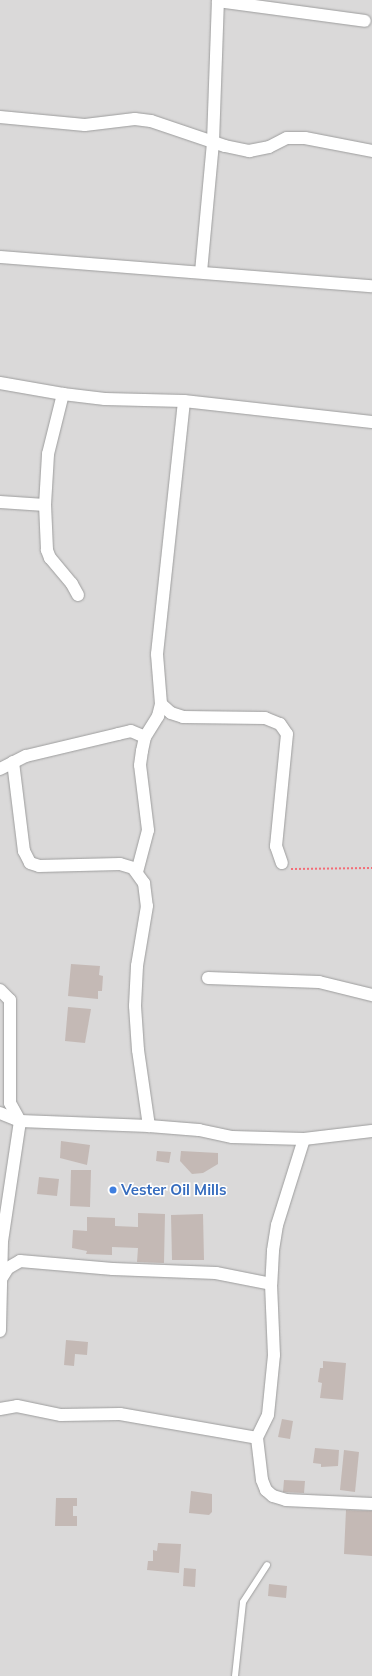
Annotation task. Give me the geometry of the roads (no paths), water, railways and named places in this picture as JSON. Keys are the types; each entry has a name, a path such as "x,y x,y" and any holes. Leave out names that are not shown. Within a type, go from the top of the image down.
{"street":[{"path":"201,272 213,142 218,1 365,21"},
{"path":"0,117 85,125 135,119 151,120 213,142 249,152 269,147 287,138 305,138 372,151"},
{"path":"0,257 372,286"},
{"path":"0,383 63,394 105,399 184,401 372,422"},
{"path":"63,394 48,454 45,505 47,550 50,558 72,584 78,595"},
{"path":"137,872 148,830 140,765 145,737 158,716 161,704 157,654 184,401"},
{"path":"0,502 45,505"},
{"path":"161,704 171,713 183,717 265,718 280,724 287,734 276,846 282,863"},
{"path":"0,769 26,756 131,731 145,737"},
{"path":"13,762 24,851 30,863 64,866 104,862 128,866 137,872 144,883 147,906 137,966 135,1006 149,1126"},
{"path":"208,978 319,982 372,994"},
{"path":"0,990 10,1000 10,1103 20,1121 3,1213 0,1331"},
{"path":"0,1113 20,1121 149,1126 199,1130 232,1137 304,1139 372,1131"},
{"path":"304,1139 277,1225 271,1284 275,1332 271,1391 268,1415 257,1438 262,1480 266,1490 273,1496 286,1500 372,1504"},
{"path":"1,1278 8,1268 20,1261 114,1269 216,1273 271,1284"},
{"path":"0,1408 17,1406 61,1415 120,1414 257,1438"}],"lane":[{"path":"235,1676 244,1602 267,1565"}],"place":[{"name":"Vester Oil Mills","path":"113,1190"}]}
